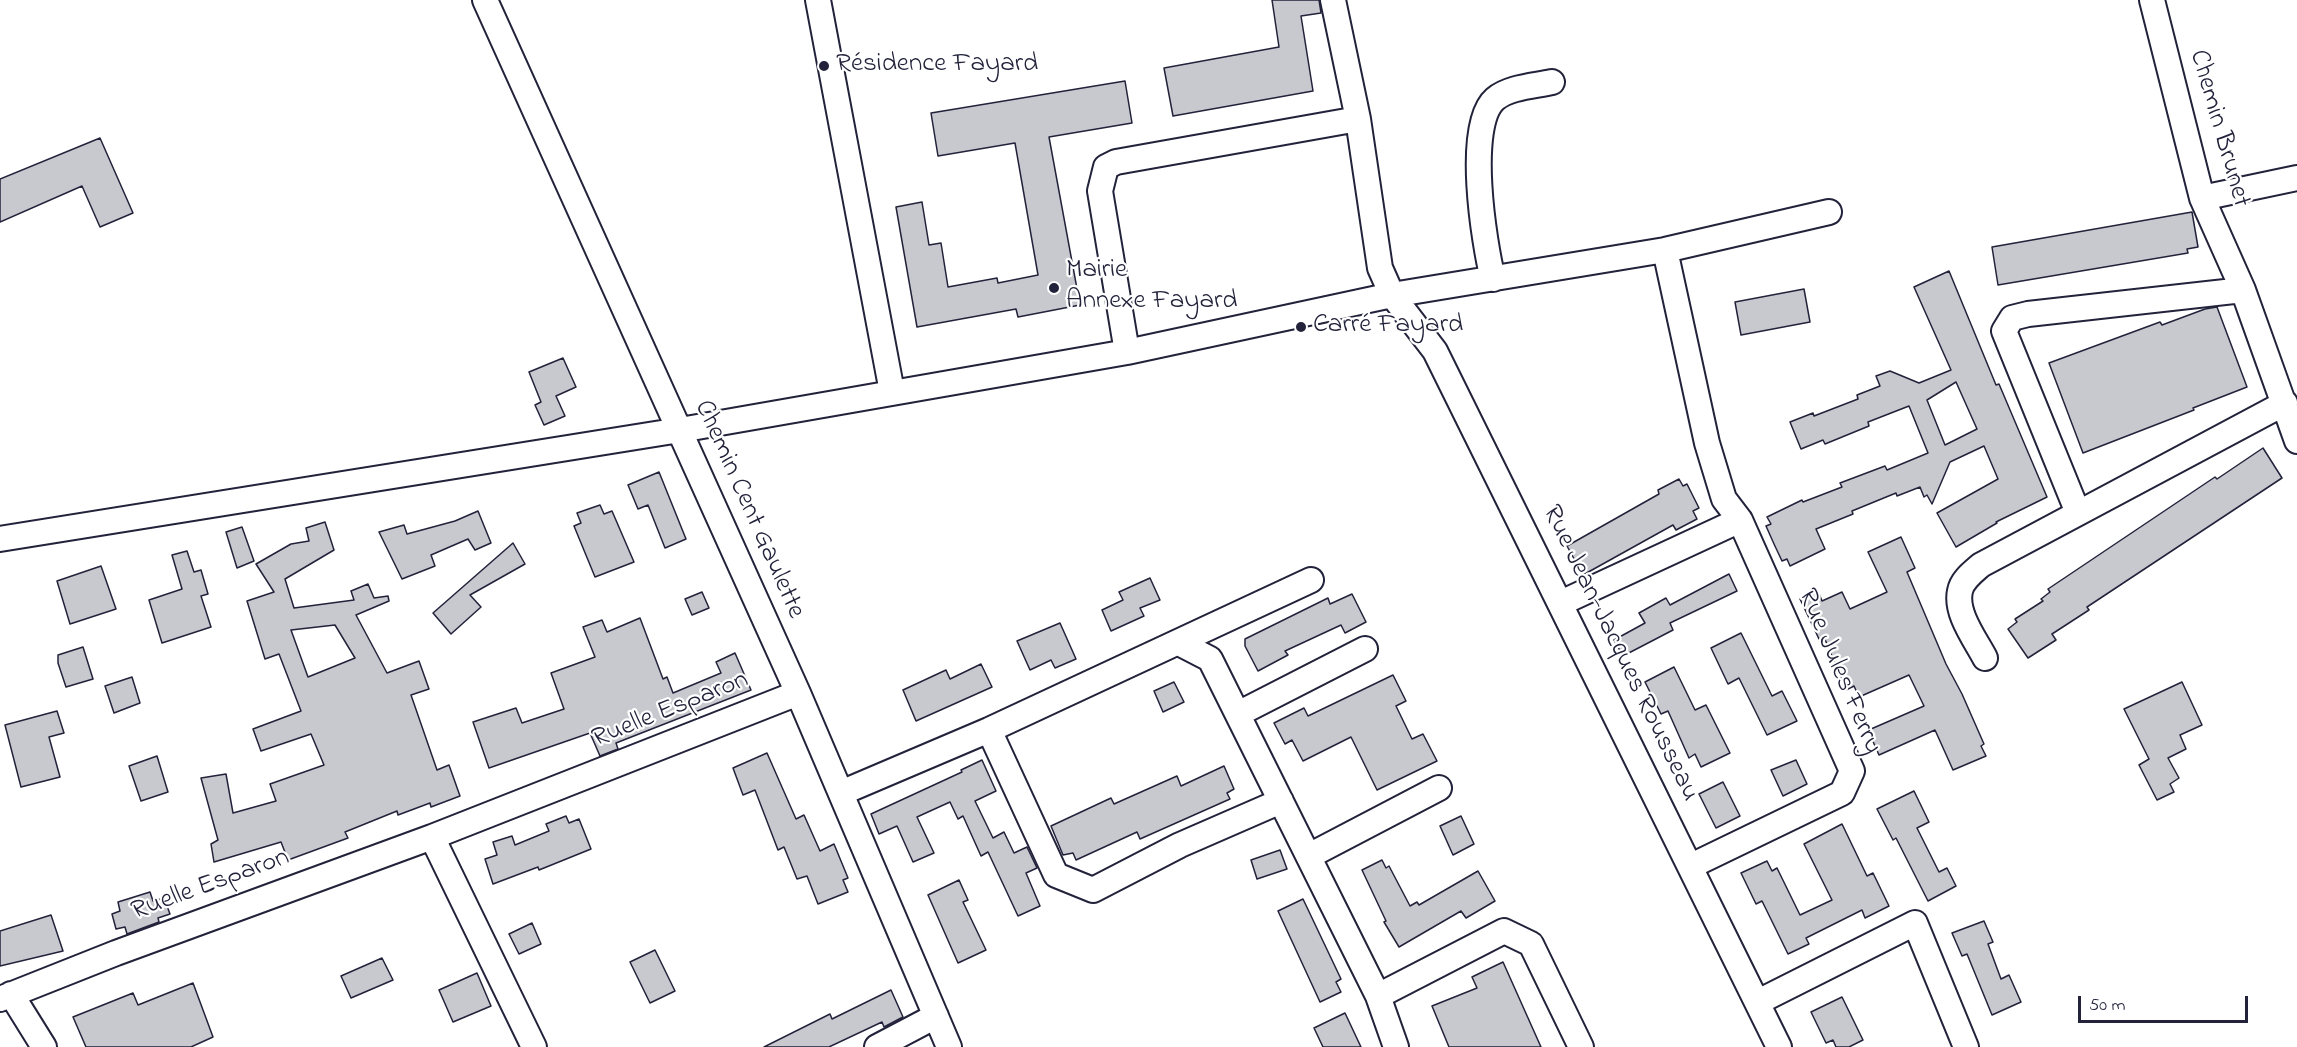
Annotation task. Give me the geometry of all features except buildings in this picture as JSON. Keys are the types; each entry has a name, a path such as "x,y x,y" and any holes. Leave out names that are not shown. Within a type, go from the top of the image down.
{"street":[{"name":"Chemin Cent Gaulette","path":"485,0 798,693 949,1047"},
{"path":"818,0 892,392"},
{"name":"Rue Jean-Jacques Rousseau","path":"1333,0 1358,119 1380,268 1392,296 1435,351 1779,1047"},
{"name":"Chemin Brunet","path":"2152,0 2202,198 2243,290 2297,441"},
{"path":"1493,279 1480,215 1479,153 1482,118 1494,100 1512,91 1552,82"},
{"path":"1127,352 1100,191 1106,167 1116,162 1358,119"},
{"path":"2202,198 2297,178"},
{"path":"0,539 680,430 1127,352 1392,296 1665,250 1829,212"},
{"name":"Rue Jules Ferry","path":"1665,250 1707,443 1724,499 1740,520 1852,771 1842,793 1691,866"},
{"path":"2078,513 2004,332 2012,318 2028,314 2243,290"},
{"path":"1985,658 1961,611 1960,591 1967,578 1981,565 2285,403"},
{"path":"1561,603 1740,520"},
{"path":"841,793 989,730 1311,580"},
{"path":"1179,642 1210,658 1378,996 1396,1047"},
{"path":"1238,714 1365,649"},
{"name":"Ruelle Esparon","path":"44,1047 6,996 432,837 798,693"},
{"path":"989,730 1056,875 1093,890 1180,845 1281,801"},
{"path":"1309,856 1439,788"},
{"path":"432,837 534,1047"},
{"path":"1758,1002 1915,923 1966,1047"},
{"path":"1378,996 1504,931 1531,944 1581,1047"},
{"path":"877,1047 936,1016"}],"place":[{"name":"Résidence Fayard","path":"824,66"},
{"name":"Mairie Annexe Fayard","path":"1054,288"},
{"name":"Carré Fayard","path":"1301,327"}]}
